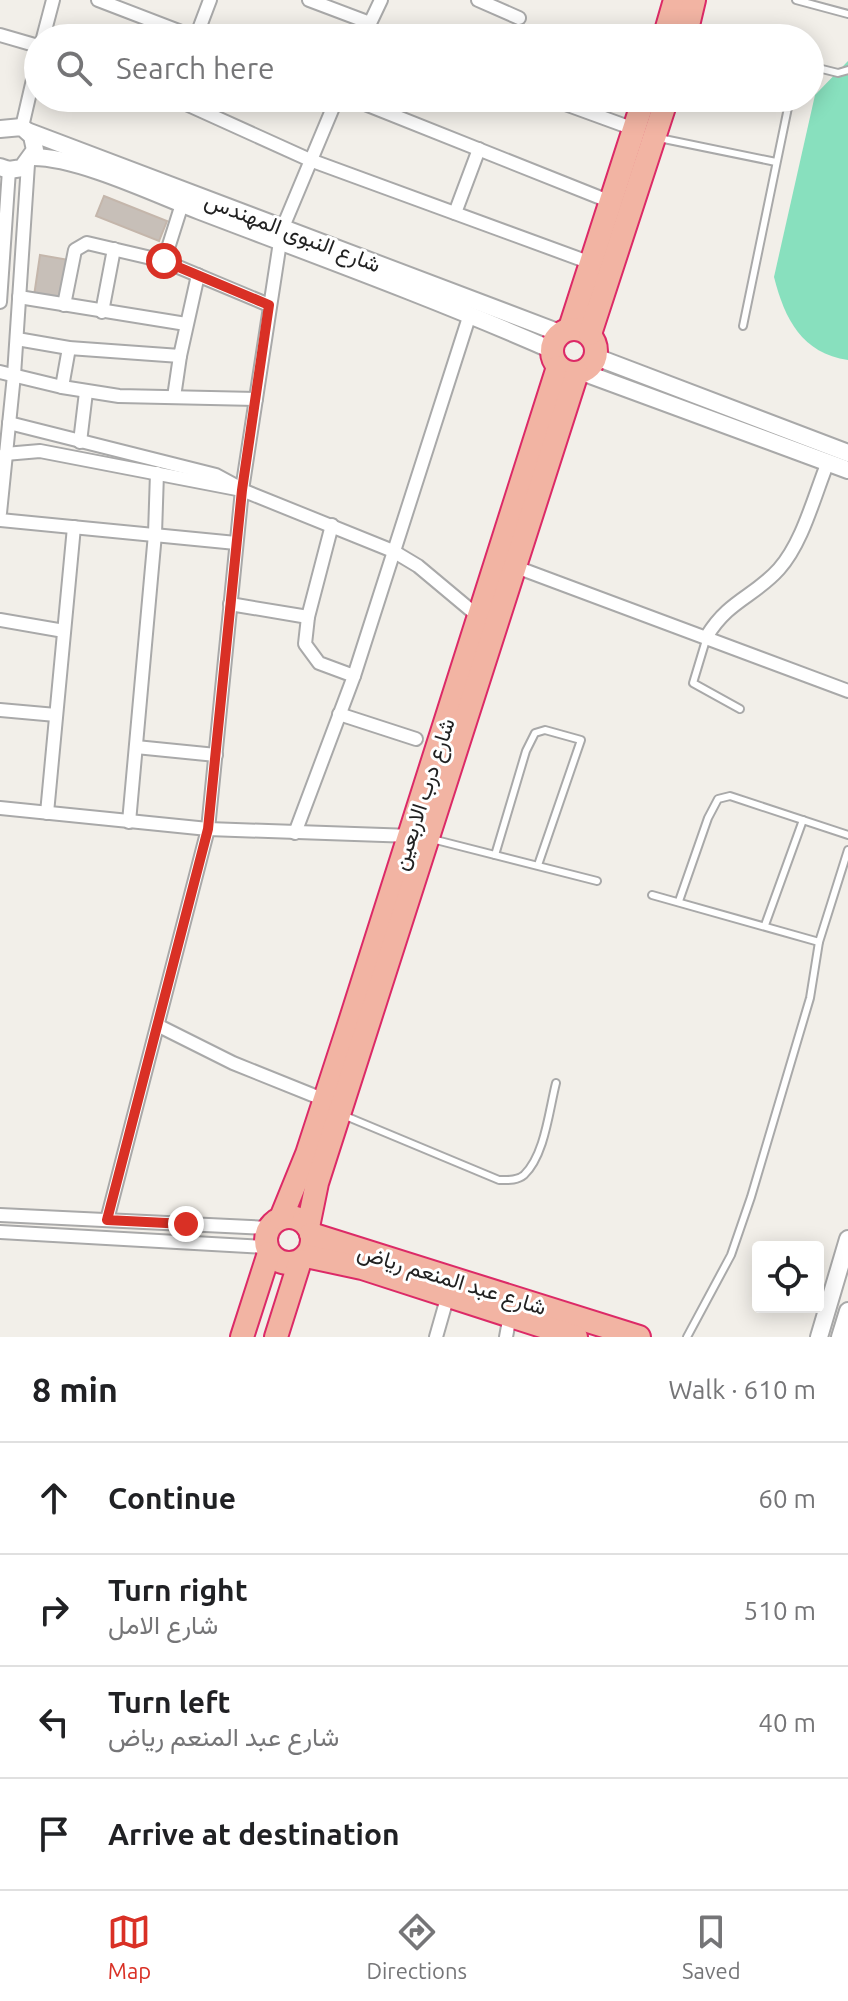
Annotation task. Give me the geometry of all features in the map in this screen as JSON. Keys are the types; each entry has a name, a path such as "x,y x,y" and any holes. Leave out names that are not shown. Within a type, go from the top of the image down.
{"highway":[{"path":"668,24 675,0"},
{"path":"688,24 694,0"},
{"name":"شارع درب الاربعين","path":"419,837 479,617 573,352 644,133 644,112"},
{"name":"شارع درب الاربعين","path":"276,1337 306,1244 332,1107 419,837 516,567 573,352 591,263 611,202 644,133 658,112"},
{"name":"شارع درب الاربعين","path":"242,1337 271,1237 332,1107"},
{"path":"301,1220 306,1244 283,1263 271,1237 301,1220"},
{"name":"شارع عبد المنعم رياض","path":"306,1244 362,1268 448,1295 508,1326 576,1337"},
{"name":"شارع عبد المنعم رياض","path":"306,1244 639,1337"}],"street":[{"path":"47,24 53,0"},
{"path":"98,0 160,24"},
{"path":"201,24 210,0"},
{"path":"309,0 352,24"},
{"path":"372,24 381,0"},
{"path":"478,0 519,18"},
{"path":"0,35 24,42"},
{"path":"0,513 34,143 25,129 28,112"},
{"path":"204,112 310,160 591,263"},
{"path":"119,1238 114,1220 208,829 242,490 281,234 331,112"},
{"path":"385,112 611,202"},
{"path":"587,112 644,133"},
{"path":"0,127 25,129"},
{"name":"شارع النبوى المهندس","path":"25,129 573,352 848,470"},
{"path":"455,213 479,149"},
{"path":"0,302 4,168 30,161"},
{"name":"شارع النبوى المهندس","path":"30,161 69,162 182,204 281,234 470,314 848,453"},
{"path":"164,261 182,204"},
{"path":"64,305 78,247 87,243 164,261 269,305"},
{"path":"102,312 114,249"},
{"path":"174,397 198,275"},
{"path":"19,297 186,324"},
{"path":"295,833 354,676 470,314"},
{"path":"17,339 69,348 180,356"},
{"path":"62,387 69,348"},
{"path":"0,372 86,392 256,399"},
{"path":"80,442 86,392"},
{"path":"9,423 216,475 242,490 393,551 418,566 479,617"},
{"path":"5,454 40,451 242,490"},
{"path":"707,636 728,607 769,579 786,560 828,462"},
{"path":"129,822 155,534 157,473"},
{"path":"0,520 236,543"},
{"path":"332,525 308,617 305,644 310,655 319,663 354,676"},
{"path":"47,813 74,527"},
{"path":"516,567 848,691"},
{"path":"230,604 308,617"},
{"path":"0,620 64,631"},
{"path":"0,710 56,715"},
{"path":"339,714 416,739"},
{"path":"136,747 216,755"},
{"path":"0,808 208,829 419,837"},
{"path":"159,1026 332,1107"},
{"path":"0,1215 114,1220 271,1237"},
{"path":"85,1219 85,1236"},
{"path":"0,1232 119,1238 271,1237"},
{"path":"819,1337 848,1239"},
{"path":"436,1337 448,1295"},
{"path":"840,1337 848,1311"}],"lane":[{"path":"796,0 848,14"},
{"path":"824,70 838,73 848,70"},
{"path":"743,326 787,112"},
{"path":"644,133 776,162"},
{"path":"707,636 693,683 740,709"},
{"path":"495,855 526,751 535,733 545,730 581,740 538,865"},
{"path":"679,901 708,818 718,799 730,796 848,835"},
{"path":"765,925 803,820"},
{"path":"419,837 597,881"},
{"path":"687,1337 731,1255 751,1197 810,998 819,942 848,850"},
{"path":"652,895 819,942"},
{"path":"332,1107 499,1180 515,1180 523,1176 539,1149 556,1083"}],"green space":[{"path":"848,61 848,360 819,350 798,332 784,307 774,277 811,112 824,112 824,86"}],"building":[{"path":"104,196 167,221 159,241 96,216"},
{"path":"40,255 69,260 62,301 34,296"}],"route":[{"path":"164,261 269,305 242,490 208,829 107,1220 186,1224"}]}
